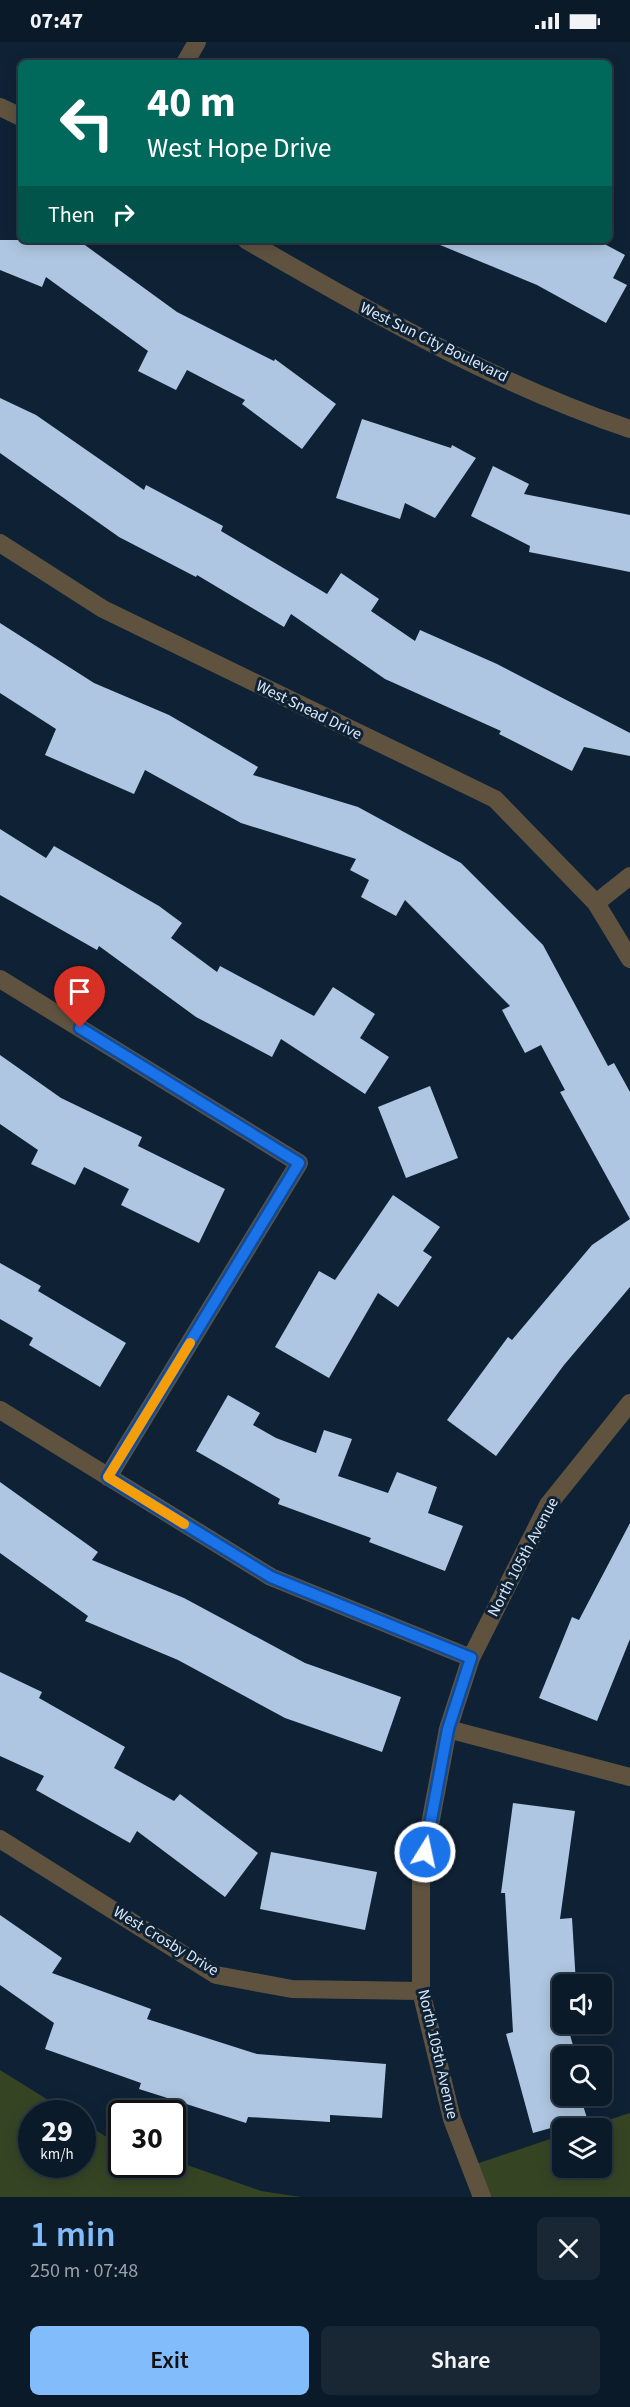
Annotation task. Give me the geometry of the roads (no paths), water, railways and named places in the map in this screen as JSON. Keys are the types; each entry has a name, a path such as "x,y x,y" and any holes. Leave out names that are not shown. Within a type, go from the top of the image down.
{"street":[{"path":"187,60 196,42"},
{"path":"0,107 18,116"},
{"name":"West Sun City Boulevard","path":"251,243 355,303 501,376 630,429"},
{"name":"West Snead Drive","path":"0,543 103,609 495,799 596,903 630,959"},
{"path":"596,903 630,876"},
{"path":"0,980 299,1163 108,1477"},
{"name":"North 105th Avenue","path":"482,2197 452,2119 421,1991 422,1872 448,1729 471,1658 548,1504 630,1403"},
{"path":"0,1410 271,1577 471,1658"},
{"path":"448,1729 630,1778"},
{"name":"West Crosby Drive","path":"0,1839 216,1975 292,1989 421,1991"}]}
